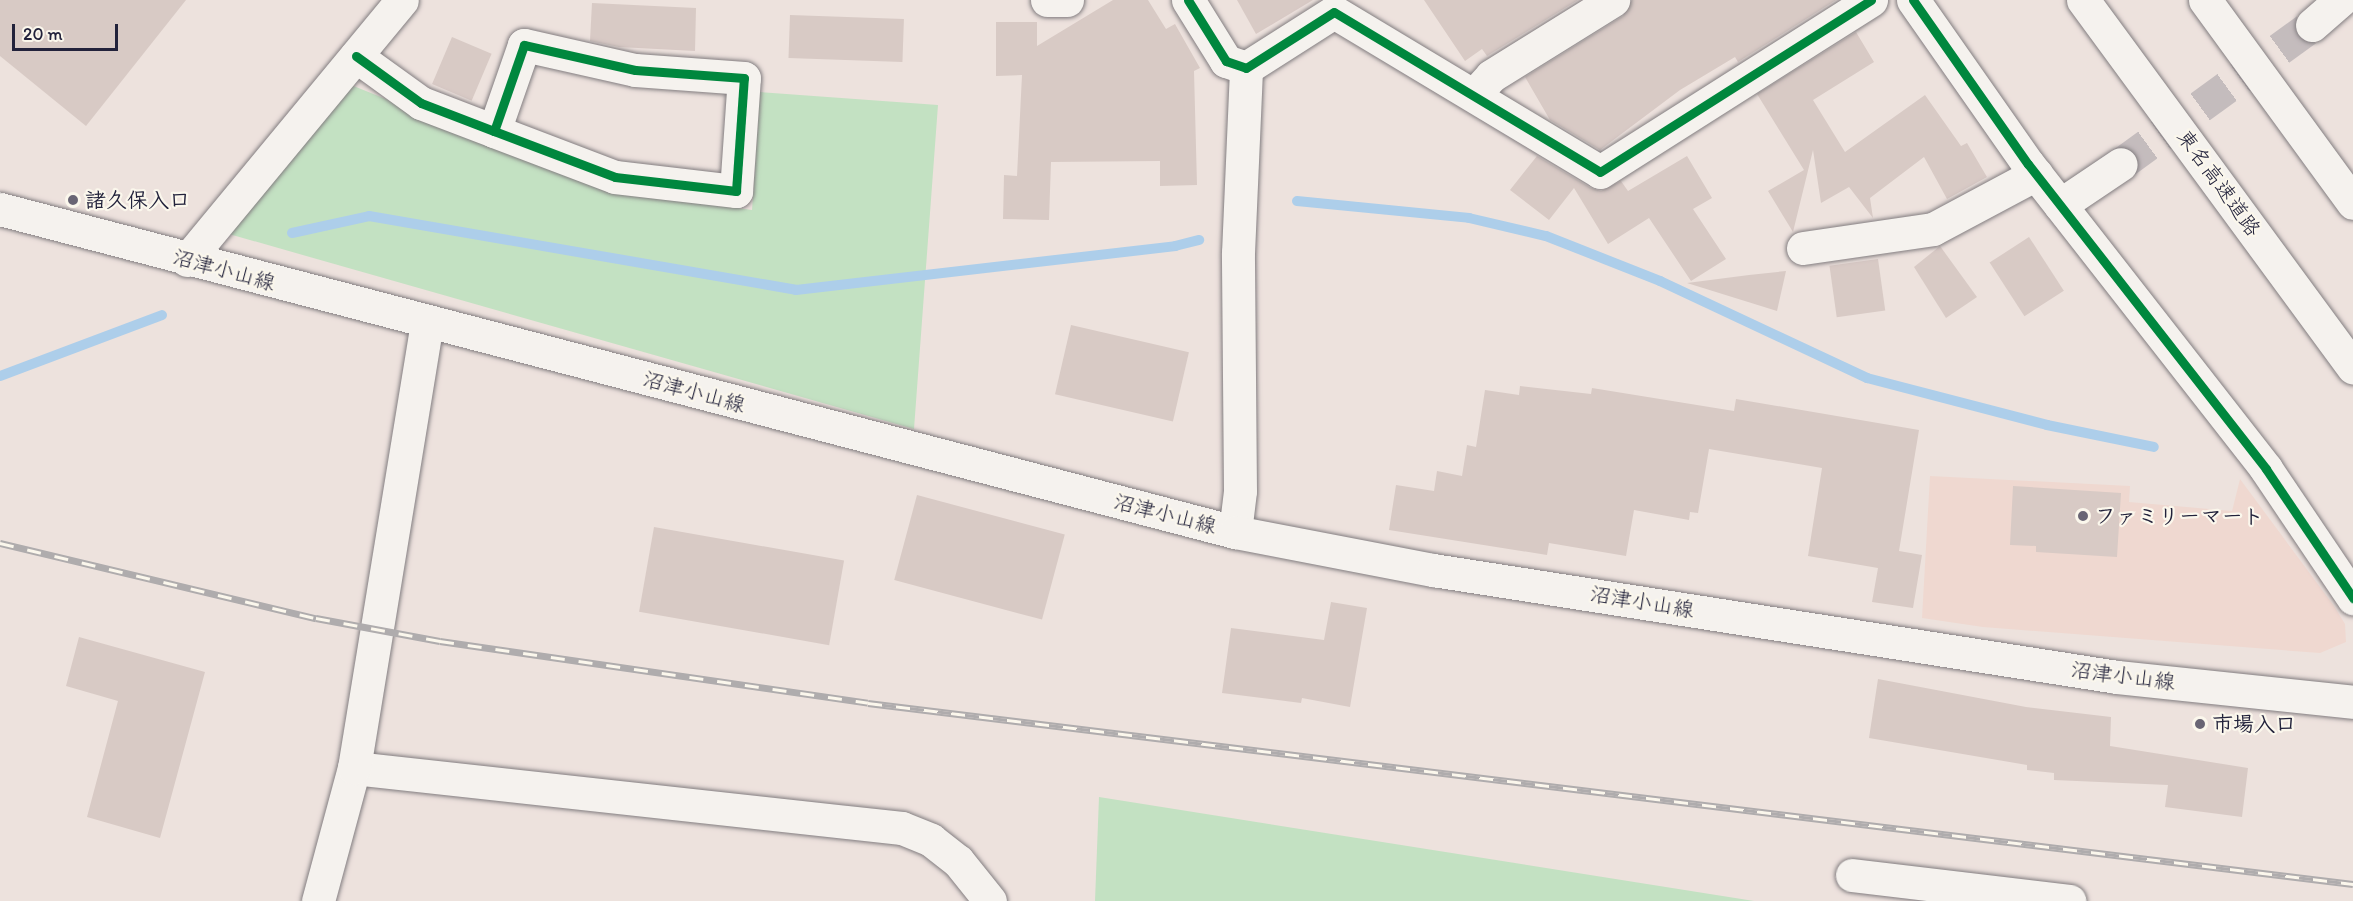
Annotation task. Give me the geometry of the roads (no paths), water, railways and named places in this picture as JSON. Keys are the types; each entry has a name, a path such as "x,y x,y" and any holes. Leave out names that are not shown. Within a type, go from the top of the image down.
{"main road":[{"path":"187,260 402,0"},
{"path":"1047,0 1067,0"},
{"path":"1188,0 1226,61 1246,68"},
{"path":"1474,95 1491,76 1613,0"},
{"path":"1246,68 1344,6 1474,95 1600,172 1871,0"},
{"path":"1913,0 2036,174 2266,469 2353,598"},
{"name":"東名高速道路","path":"2083,0 2353,367"},
{"path":"2205,0 2353,203"},
{"path":"2312,24 2341,0"},
{"path":"356,56 421,103 494,131 615,177 736,192 744,78 635,70 524,45 494,131"},
{"path":"1235,532 1240,491 1238,253 1246,68"},
{"path":"2060,205 2121,164"},
{"path":"1803,248 1933,230 2036,174"},
{"name":"沼津小山線","path":"0,209 187,260 1235,532 1433,570 2094,673 2353,702"},
{"path":"318,901 354,768 428,323"},
{"path":"354,768 902,828 931,840 958,861 990,901"},
{"path":"1852,875 2069,901"}],"waterway":[{"path":"1297,201 1469,218 1546,236 1660,281 1867,378 2047,425 2154,447"},
{"path":"292,233 369,216 796,290 1175,246 1199,240"},
{"path":"0,376 162,315"}],"tunnel":[{"path":"2121,164 2312,25"}],"railway":[{"path":"0,543 316,618 440,641 868,703 2353,884"}],"place":[{"name":"諸久保入口","path":"73,200"},
{"name":"ファミリーマート","path":"2083,516"},
{"name":"市場入口","path":"2200,724"}]}
